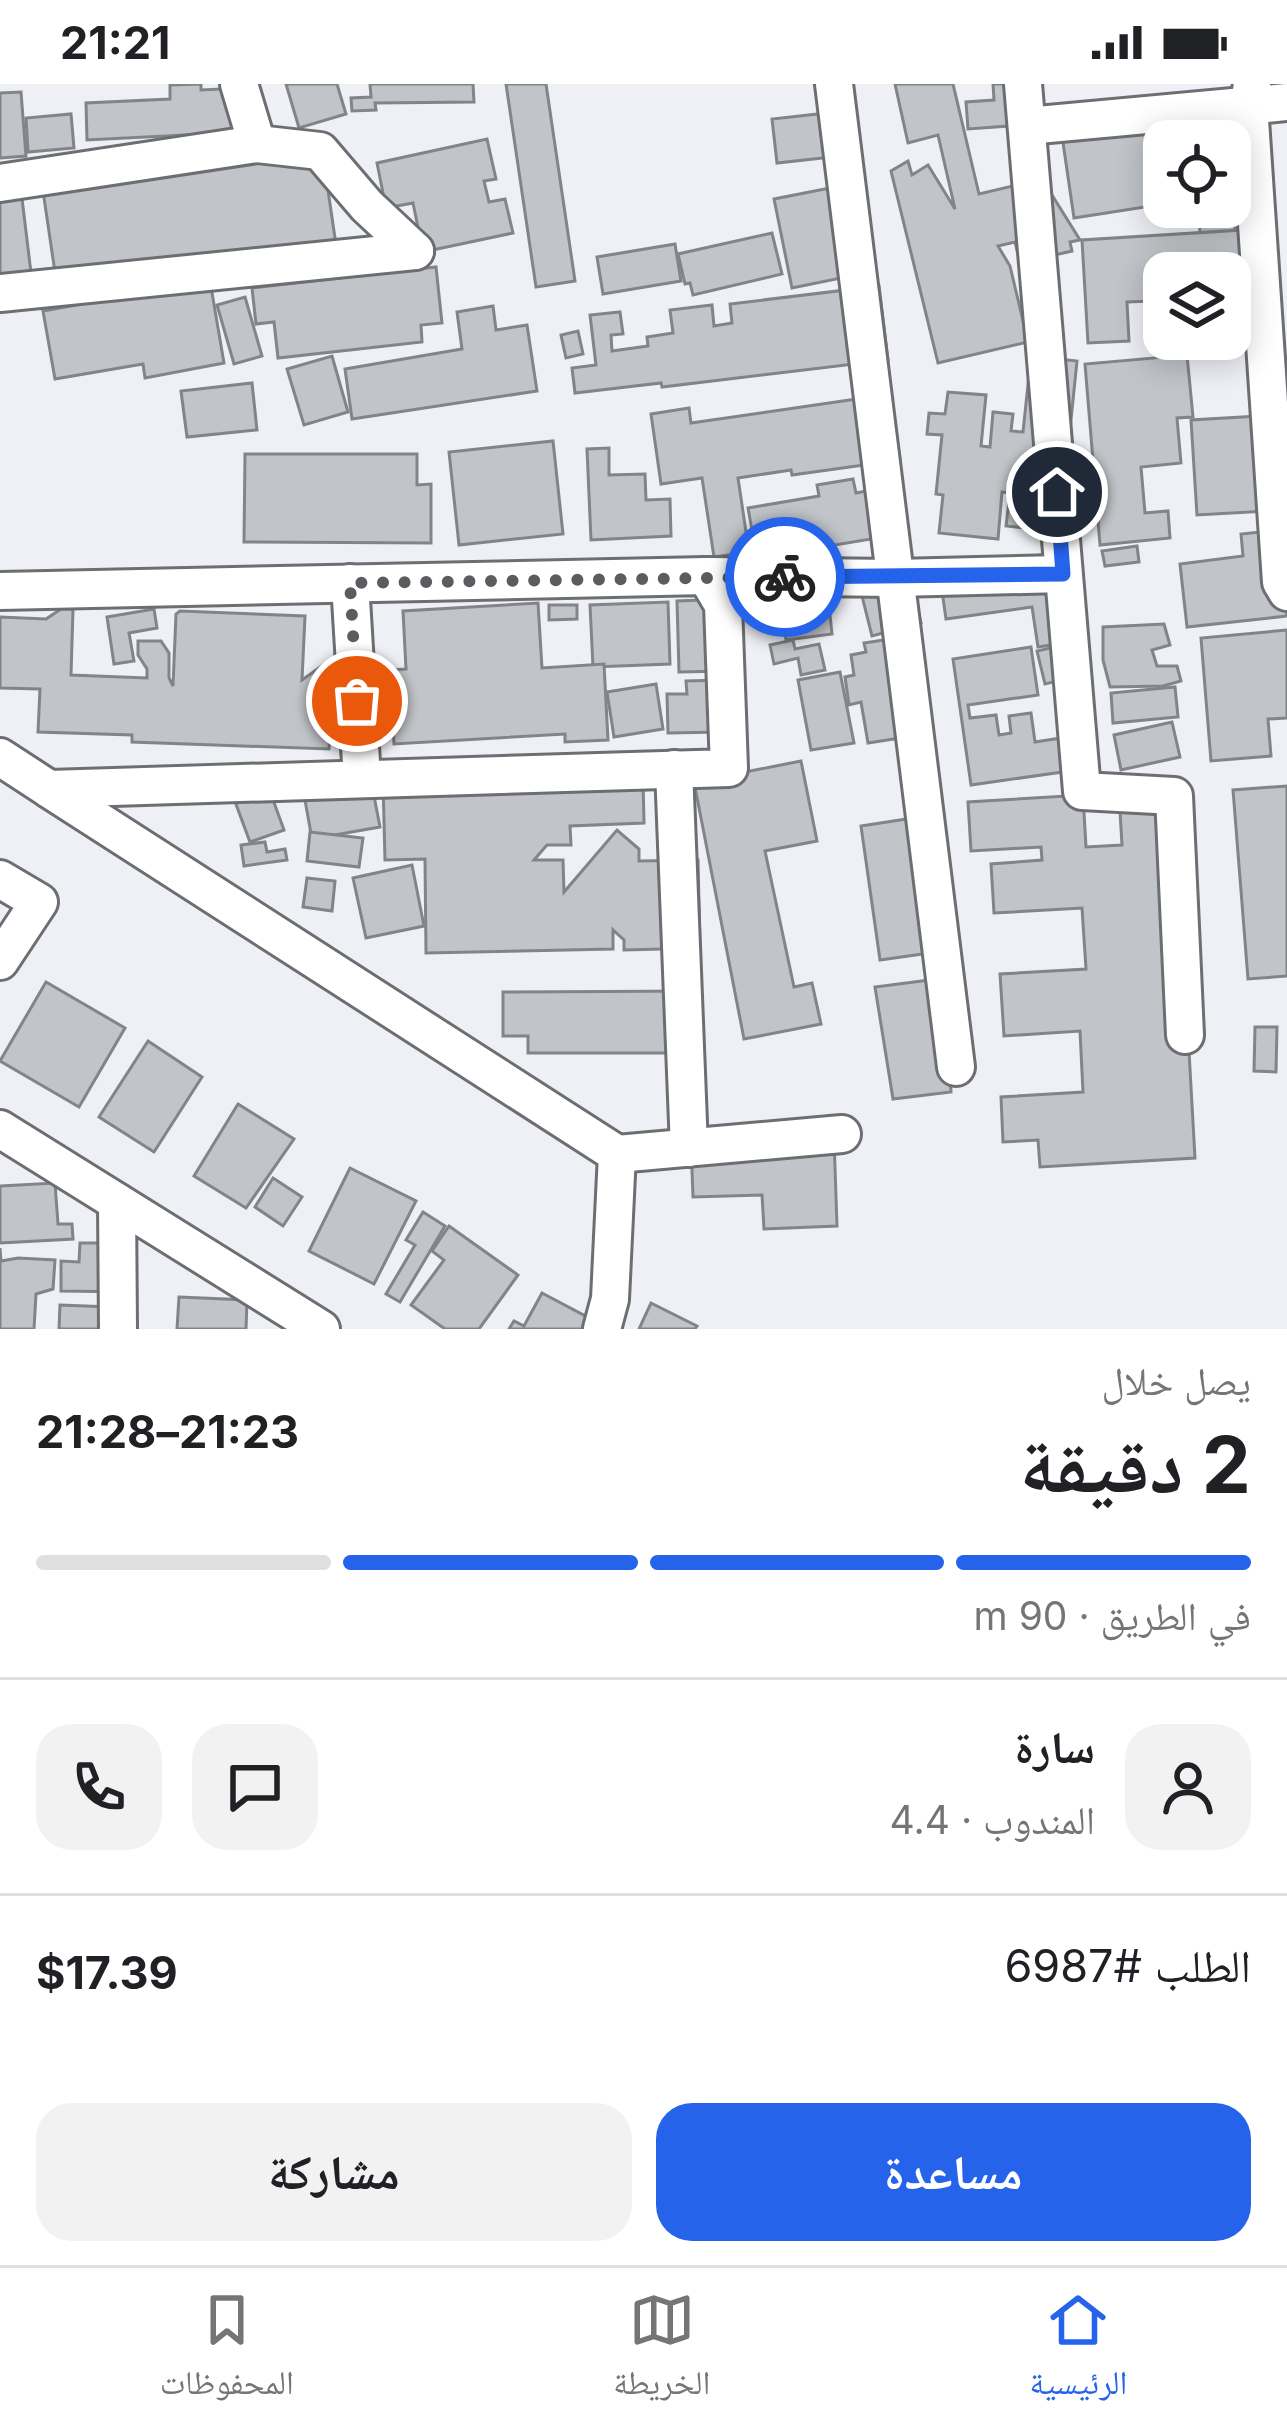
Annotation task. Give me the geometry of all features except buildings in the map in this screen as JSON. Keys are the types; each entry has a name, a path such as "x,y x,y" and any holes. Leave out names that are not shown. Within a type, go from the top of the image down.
{"street":[{"path":"239,84 257,144"},
{"path":"834,84 956,1067"},
{"path":"1023,84 1082,791 1174,796 1185,1035"},
{"path":"1027,126 1251,95 1287,102"},
{"path":"1251,95 1272,224 1281,582 1287,592"},
{"path":"0,183 257,144 320,151 367,206 415,251 0,293"},
{"path":"0,591 706,576 1063,574"},
{"path":"50,789 729,768 723,605 706,576"},
{"path":"350,583 362,779"},
{"path":"0,757 617,1154 842,1134"},
{"path":"674,770 688,1148"},
{"path":"0,879 39,902 0,961"},
{"path":"0,1129 321,1329"},
{"path":"602,1329 610,1299 617,1154"},
{"path":"117,1202 118,1329"}],"way so far":[{"path":"357,701 350,583 785,577"}],"route":[{"path":"785,577 1063,574 1057,492"}]}
